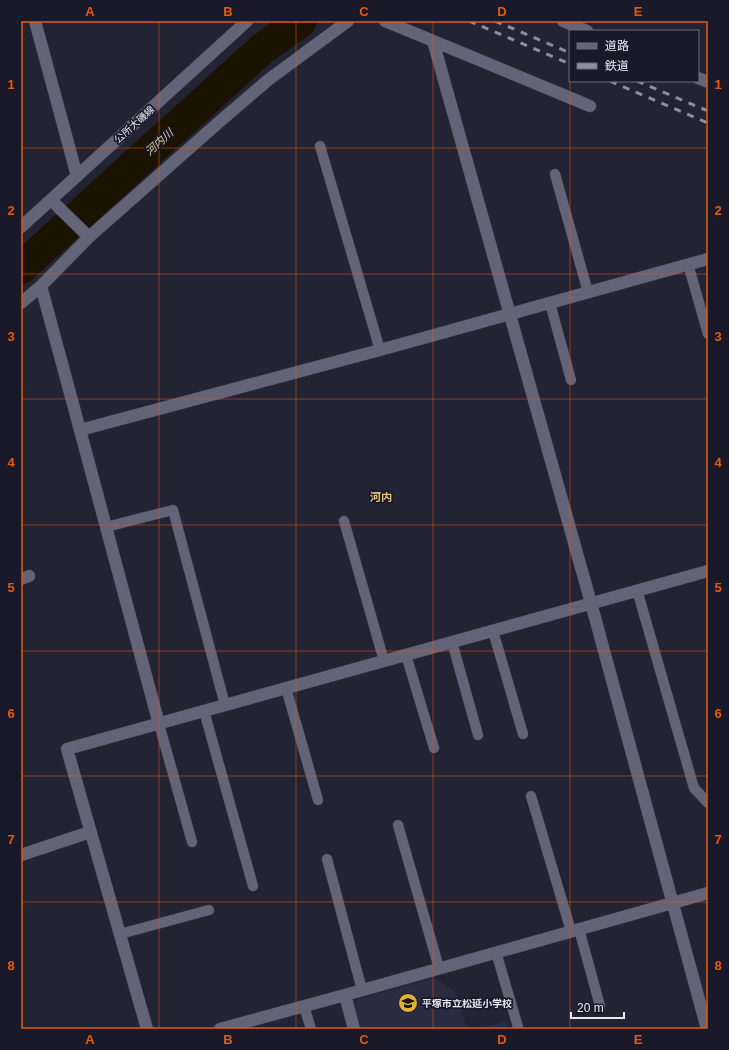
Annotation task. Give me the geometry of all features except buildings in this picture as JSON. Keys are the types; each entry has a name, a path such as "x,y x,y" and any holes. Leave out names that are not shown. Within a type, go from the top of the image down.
{"street":[{"path":"35,21 77,176"},
{"name":"公所大磯線","path":"21,227 247,21"},
{"path":"21,303 41,286 89,237 268,80 348,21"},
{"path":"386,21 590,106"},
{"path":"563,21 585,30"},
{"path":"433,41 591,603 707,1029"},
{"path":"51,200 89,237"},
{"path":"80,430 380,350 708,258"},
{"path":"41,286 159,724"},
{"path":"147,1029 67,749 708,571"},
{"path":"21,855 90,832"},
{"path":"220,1029 239,1027 304,1006 708,893"},
{"path":"346,995 354,1029"}],"lane":[{"path":"320,146 380,350"},
{"path":"555,174 588,292"},
{"path":"688,264 708,334"},
{"path":"550,303 571,380"},
{"path":"106,527 173,510 225,705"},
{"path":"344,521 384,661"},
{"path":"637,590 694,788 708,803"},
{"path":"493,631 522,734"},
{"path":"452,642 478,735"},
{"path":"406,655 434,748"},
{"path":"286,688 318,800"},
{"path":"204,711 253,886"},
{"path":"159,724 192,842"},
{"path":"532,796 600,1006"},
{"path":"398,825 440,968"},
{"path":"327,859 362,990"},
{"path":"120,934 209,910"},
{"path":"496,952 518,1027"},
{"path":"304,1006 311,1029"}],"shaded area":[{"name":"平塚市立松延小学校","path":"435,978 456,992 467,1029 361,1029 354,1006 358,999"},
{"name":"平塚市立松延小学校","path":"507,1021 509,1029 478,1029"}],"waterway":[{"name":"河内川","path":"21,268 262,49 301,21"}],"railway":[{"path":"469,21 569,64"},
{"path":"495,21 569,53"},
{"path":"612,82 708,123"},
{"path":"639,82 708,111"}],"place":[{"name":"平塚市立松延小学校","path":"408,1003"}],"district":[{"name":"河内","path":"381,497"}]}
